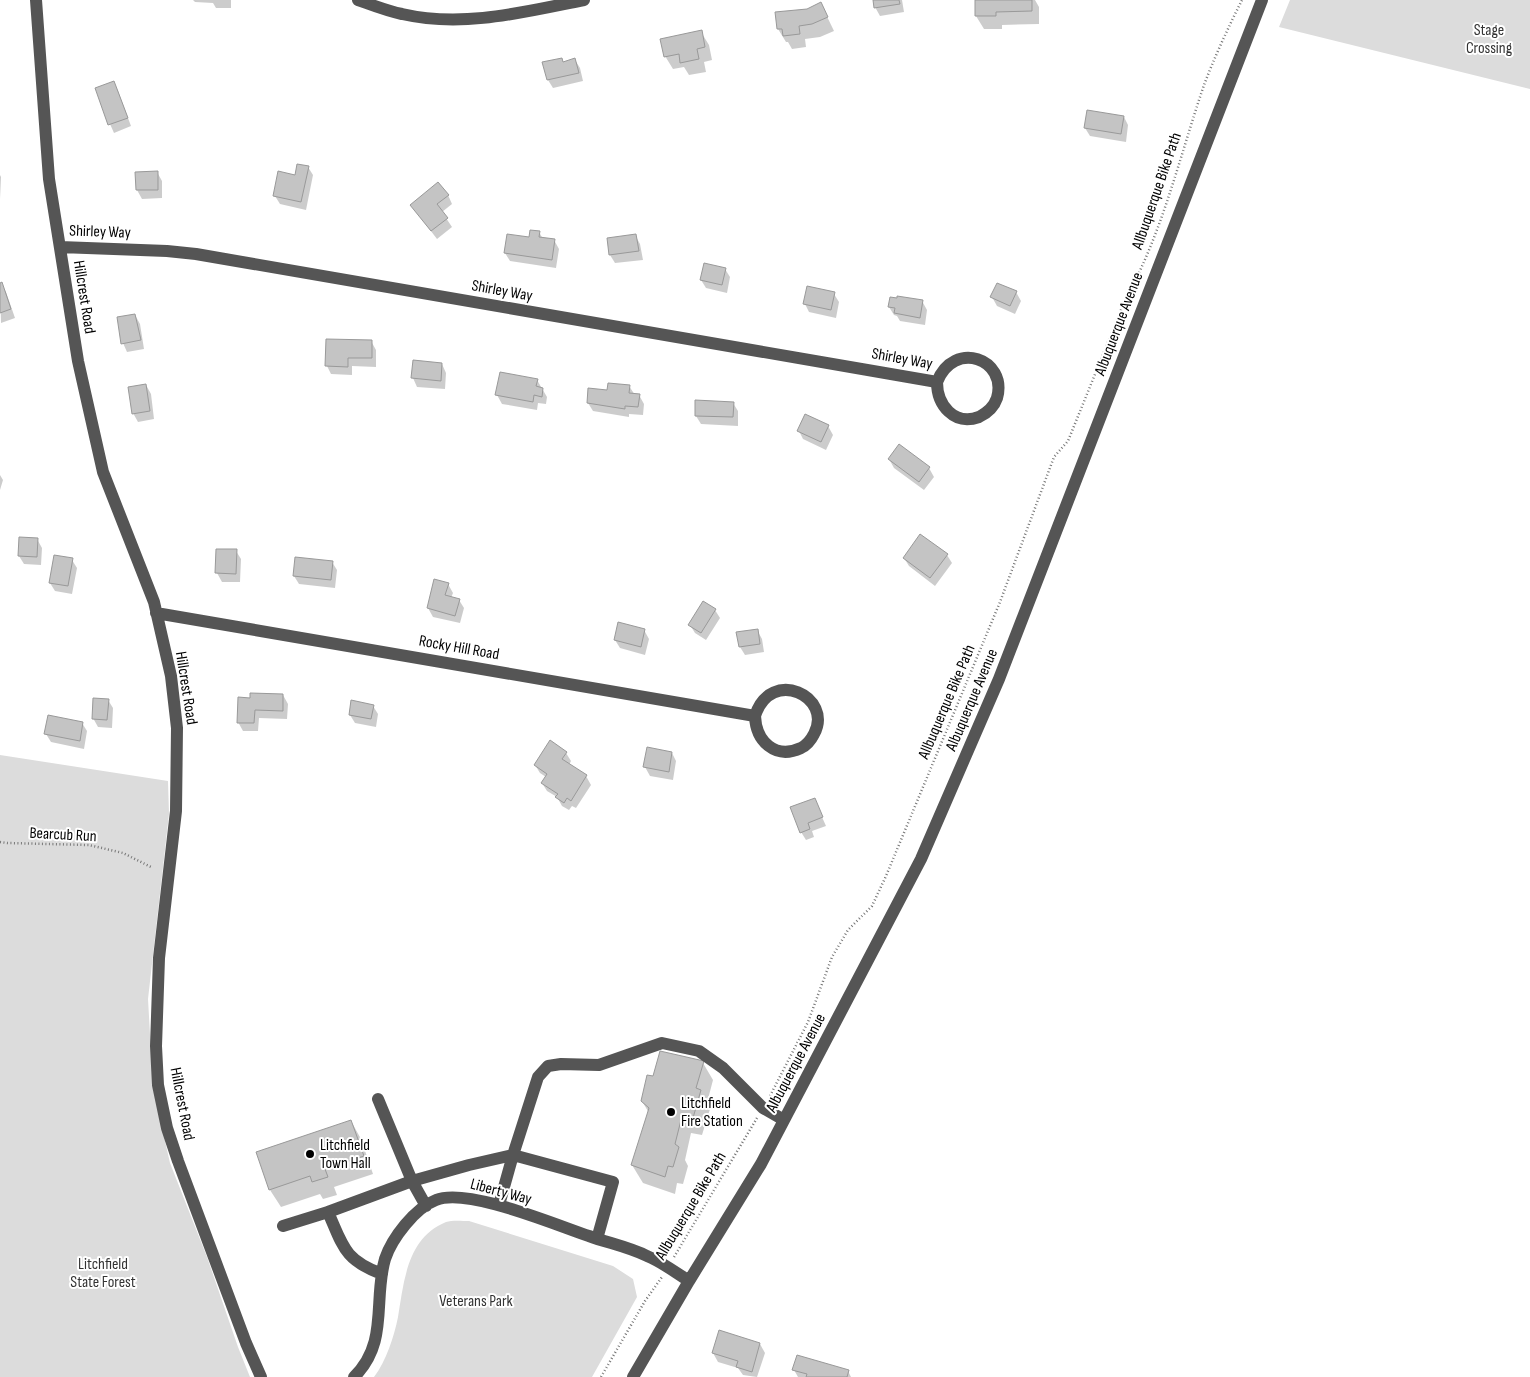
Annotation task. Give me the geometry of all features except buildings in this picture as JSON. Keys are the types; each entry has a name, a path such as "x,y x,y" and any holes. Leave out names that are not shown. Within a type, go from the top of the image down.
{"street":[{"name":"Hillcrest Road","path":"36,0 49,179 78,361 103,472 154,602 170,676 177,728 176,811 159,967 156,1046 158,1085 167,1128 186,1185 246,1343 261,1377"},
{"path":"358,0 402,14 458,20 519,14 584,0"},
{"name":"Albuquerque Avenue","path":"633,1377 761,1164 921,859 999,679 1262,0"},
{"name":"Shirley Way","path":"60,247 167,251 196,254 937,382"},
{"name":"Shirley Way","path":"966,357 977,359 986,363 993,371 997,380 996,400 991,409 983,415 964,419 954,416 943,406 937,392 937,382 941,373 956,359 966,357"},
{"name":"Rocky Hill Road","path":"156,613 755,716"},
{"path":"783,689 794,690 803,694 811,701 816,710 818,720 811,740 799,749 784,752 765,744 755,726 755,716 758,706 765,698 773,692 783,689"},
{"path":"499,1206 538,1077 548,1066 561,1064 599,1065 662,1043 699,1051 723,1068 763,1108 784,1120"},
{"path":"378,1099 412,1181 426,1206"},
{"path":"283,1226 328,1212 412,1181 513,1155 614,1182 597,1239"},
{"name":"Liberty Way","path":"354,1377 366,1364 376,1336 382,1274 386,1258 395,1239 407,1223 426,1206 436,1200 449,1197 465,1197 499,1206 646,1255 689,1281"},
{"path":"328,1212 348,1254 364,1267 382,1274"}],"path":[{"name":"Allbuquerque Bike Path","path":"601,1377 763,1108 808,1022 832,957 848,930 872,906 886,876 1000,602 1054,457 1068,441 1125,300 1138,278 1153,240 1204,85 1242,0"},
{"name":"Bearcub Run","path":"0,842 88,845 123,853 151,867"}],"green space":[{"name":"Stage Crossing","path":"1290,0 1530,0 1530,89 1279,27"},
{"name":"Litchfield State Forest","path":"0,755 168,781 169,814 148,999 153,1088 170,1163 207,1257 250,1377 0,1377"},
{"name":"Veterans Park","path":"469,1221 613,1266 633,1279 637,1297 592,1377 374,1377 392,1341 406,1275 415,1250 433,1229 446,1222"}],"place":[{"name":"Litchfield Fire Station","path":"671,1112"},
{"name":"Litchfield Town Hall","path":"310,1154"}]}
